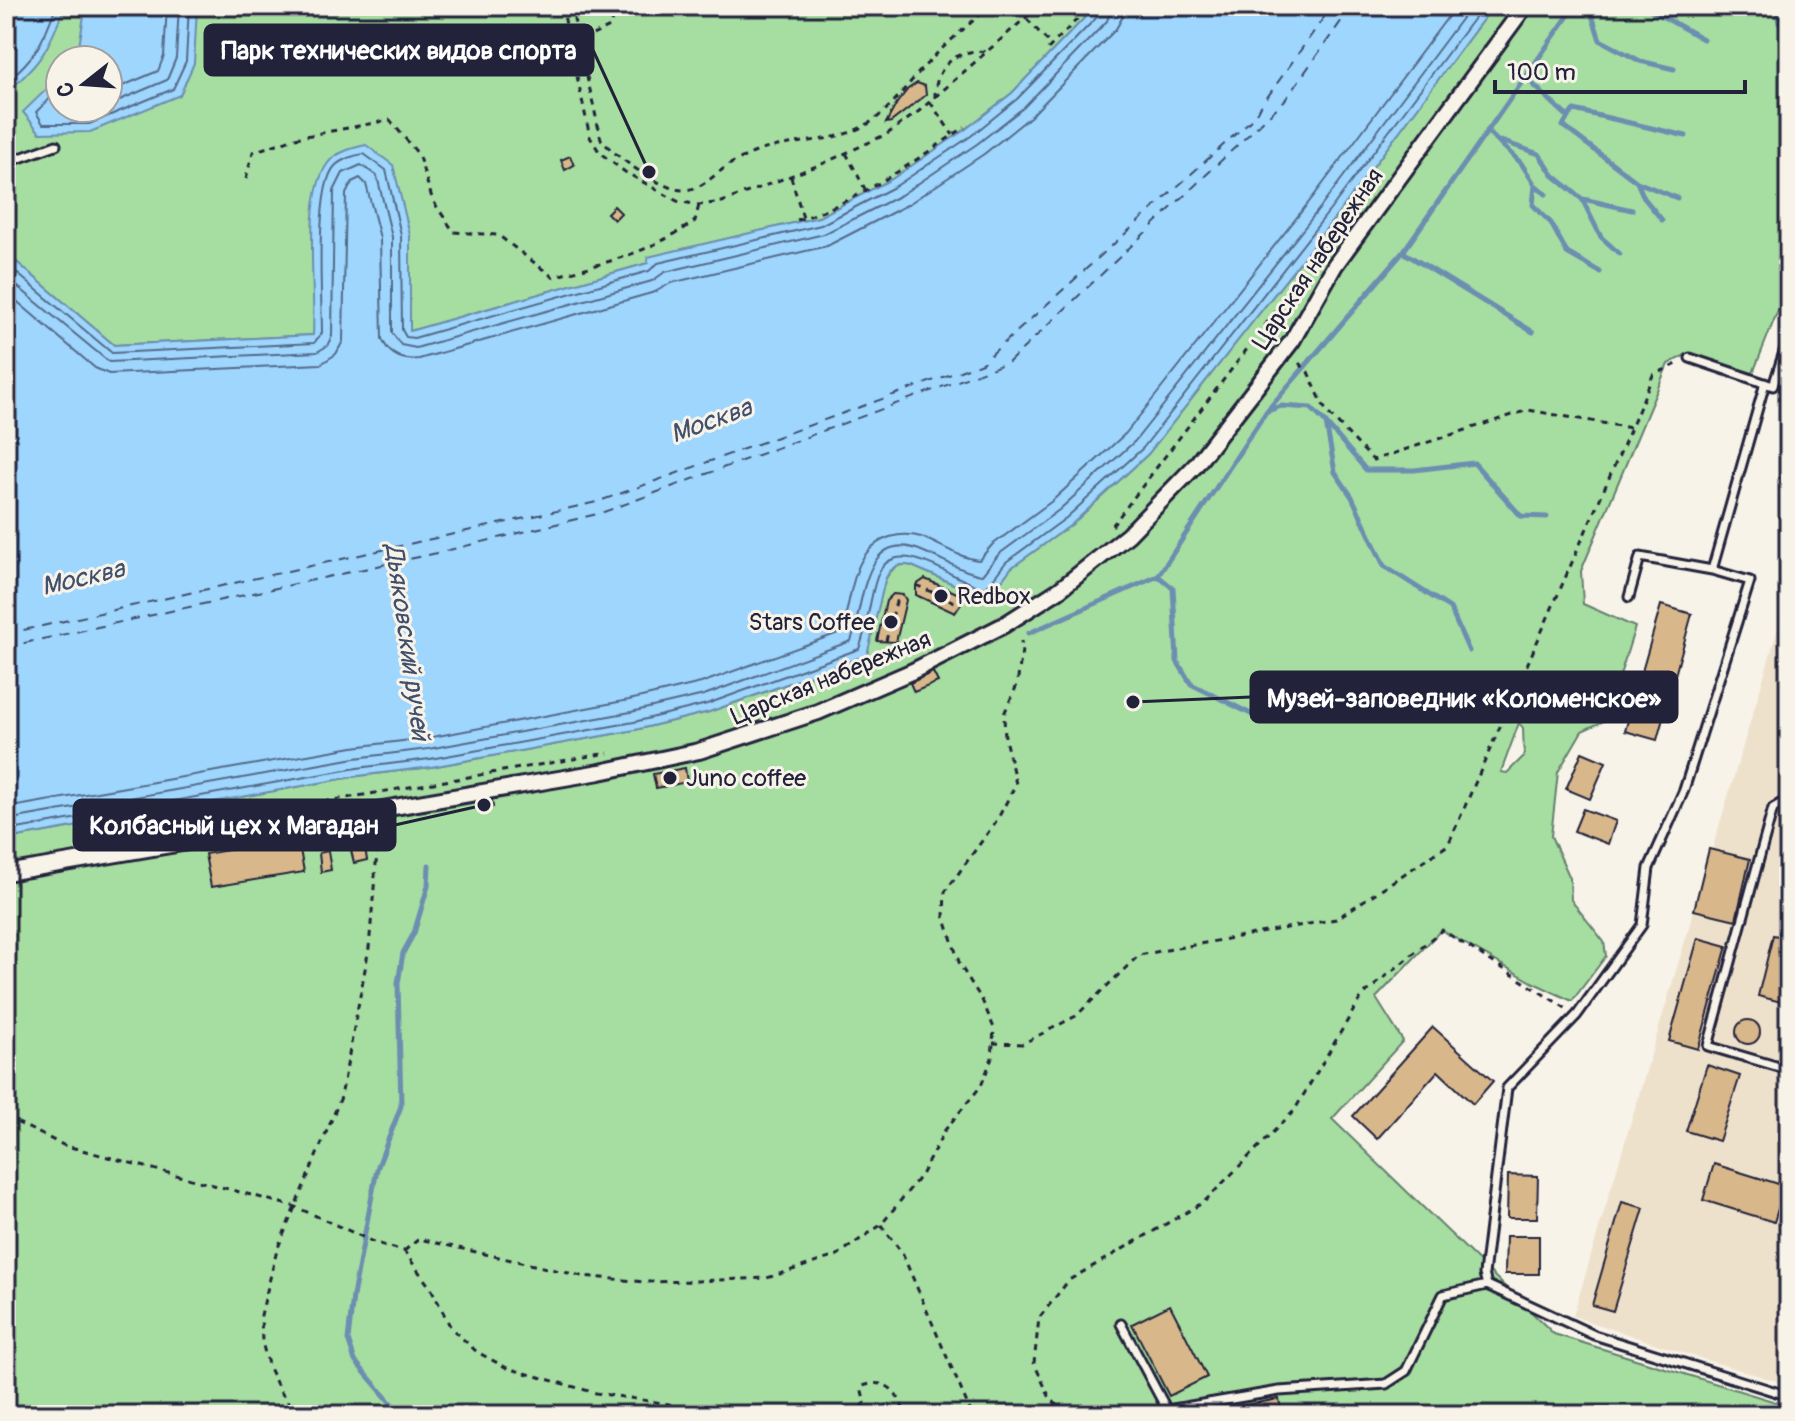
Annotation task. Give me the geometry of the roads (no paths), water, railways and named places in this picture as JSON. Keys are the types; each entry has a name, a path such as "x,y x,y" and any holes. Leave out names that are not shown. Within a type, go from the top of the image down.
{"street":[{"name":"Царская набережная","path":"6,873 651,762 777,727 936,660 1004,625 1059,590 1128,535 1195,466 1292,341 1335,265 1525,6"}],"lane":[{"path":"6,163 56,145"},
{"path":"1690,358 1773,386 1789,336"},
{"path":"1712,570 1765,383"},
{"path":"1487,1285 1484,1274 1507,1088 1577,1015 1642,925 1649,868 1684,790 1750,581 1712,570 1640,557 1629,597"},
{"path":"1789,799 1773,808 1708,1046 1789,1070"},
{"path":"1121,1324 1167,1410 1279,1391 1386,1384 1406,1371 1443,1295 1487,1285 1594,1335 1789,1396"}],"water":[{"path":"65,6 48,44 44,44 43,54 6,93 6,8"},
{"path":"92,6 197,6 194,63 180,95 124,118 124,44 79,44 85,9"},
{"name":"Москва","path":"1096,6 1493,6 1337,215 1148,454 1071,525 1011,568 988,599 912,566 899,566 892,569 885,580 867,655 709,712 635,730 431,767 358,776 6,839 6,253 114,345 313,335 313,221 320,179 335,156 366,145 393,165 410,235 410,331 648,263 648,257 819,217 892,179 966,129 1012,93"},
{"path":"44,92 44,124 109,124 90,132 40,133 23,112"}],"waterway":[{"path":"1029,633 1158,576 1266,412 1403,252 1575,6"},
{"path":"1589,6 1600,40 1640,61 1674,69"},
{"path":"1644,6 1703,39"},
{"path":"1776,6 1779,23"},
{"path":"1525,77 1568,117 1563,126 1637,182 1644,198 1662,220"},
{"path":"1568,117 1574,110 1686,136"},
{"path":"1487,131 1521,163 1535,185 1533,205 1551,223 1567,253 1600,272"},
{"path":"1501,141 1539,154 1553,175 1582,199 1601,237 1620,254"},
{"path":"1637,182 1677,198"},
{"path":"1535,185 1546,194"},
{"path":"1583,199 1632,210"},
{"path":"1403,252 1533,332"},
{"path":"1268,411 1281,406 1311,408 1326,423 1335,472 1352,497 1384,566 1450,608 1469,651"},
{"path":"1326,423 1366,470 1414,470 1474,463 1521,516 1547,517"},
{"path":"1158,576 1173,588 1177,661 1191,684 1251,714"},
{"name":"Дьяковский ручей","path":"401,1415 355,1361 348,1340 353,1296 377,1169 401,1106 398,983 403,953 414,933 428,886 429,865"}],"place":[{"name":"Парк технических видов спорта","path":"649,172"},
{"name":"Redbox","path":"941,596"},
{"name":"Stars Coffee","path":"891,622"},
{"name":"Музей-заповедник «Коломенское»","path":"1133,702"},
{"name":"Juno coffee","path":"670,778"},
{"name":"Колбасный цех x Магадан","path":"484,805"}]}
